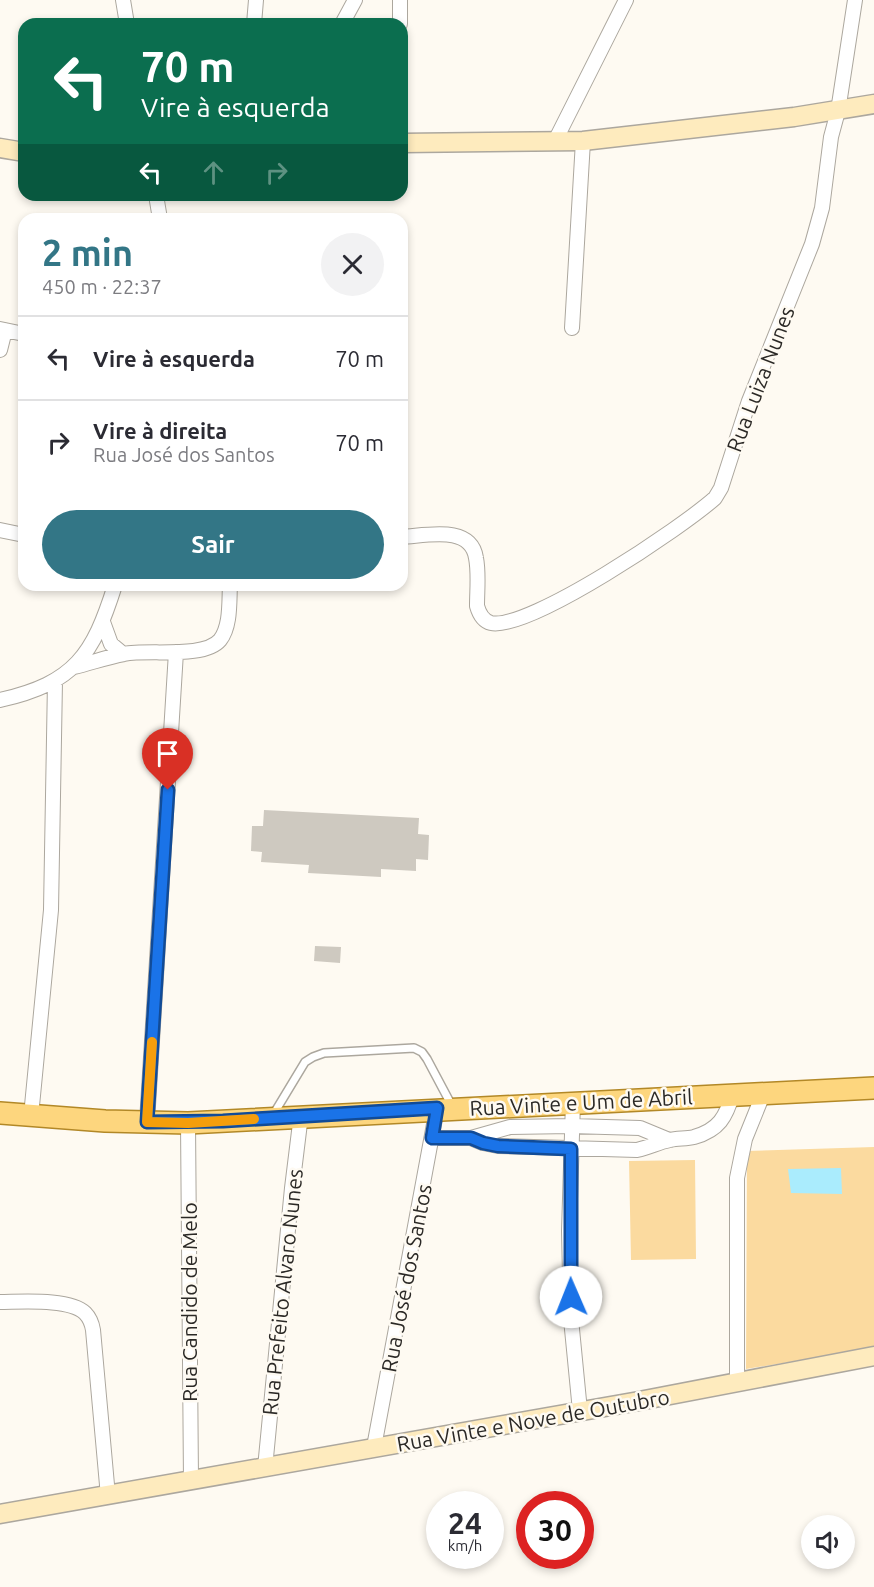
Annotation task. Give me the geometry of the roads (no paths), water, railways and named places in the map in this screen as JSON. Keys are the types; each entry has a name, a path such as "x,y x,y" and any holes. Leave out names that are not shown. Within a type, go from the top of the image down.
{"main road":[{"name":"Rua Vinte e Um de Abril","path":"0,1113 188,1123 301,1115 874,1088"}],"street":[{"path":"123,0 126,18"},
{"path":"254,18 256,0"},
{"path":"345,18 355,0"},
{"path":"400,0 400,18"},
{"path":"555,141 626,0"},
{"name":"Rua Luiza Nunes","path":"408,537 456,535 462,537 472,546 477,558 477,606 485,621 492,623 506,621 531,614 584,588 708,504 719,492 749,401 812,244 822,208 831,137 838,111 855,0"},
{"path":"408,143 583,141 838,111 874,104"},
{"path":"572,328 583,141"},
{"path":"0,148 18,151"},
{"path":"0,350 3,329 18,333"},
{"path":"0,530 18,534"},
{"path":"0,700 26,694 55,681 74,667 103,622 113,591"},
{"path":"74,667 123,654 154,651 176,652 213,645 220,639 227,622 230,591"},
{"path":"103,622 111,644 123,654"},
{"path":"147,1122 176,652"},
{"path":"31,1116 51,910 55,681"},
{"path":"737,1383 737,1178 745,1139 764,1092"},
{"path":"471,1138 498,1146 638,1150 669,1140 694,1137 716,1127 727,1114 733,1094"},
{"path":"573,1102 569,1231 571,1319 580,1411"},
{"name":"Rua José dos Santos","path":"374,1447 432,1138 445,1109"},
{"name":"Rua Prefeito Alvaro Nunes","path":"265,1468 301,1115"},
{"name":"Rua Candido de Melo","path":"188,1123 191,1481"},
{"path":"432,1138 471,1138 510,1127 572,1126 640,1128 669,1140"},
{"path":"0,1302 61,1304 80,1309 88,1318 93,1330 108,1496"},
{"name":"Rua Vinte e Nove de Outubro","path":"0,1514 737,1383 874,1356"}],"lane":[{"path":"272,1117 305,1062 313,1057 324,1053 414,1048 422,1052 427,1059 445,1109"}],"water":[{"path":"841,1168 842,1194 791,1193 788,1169"}]}
